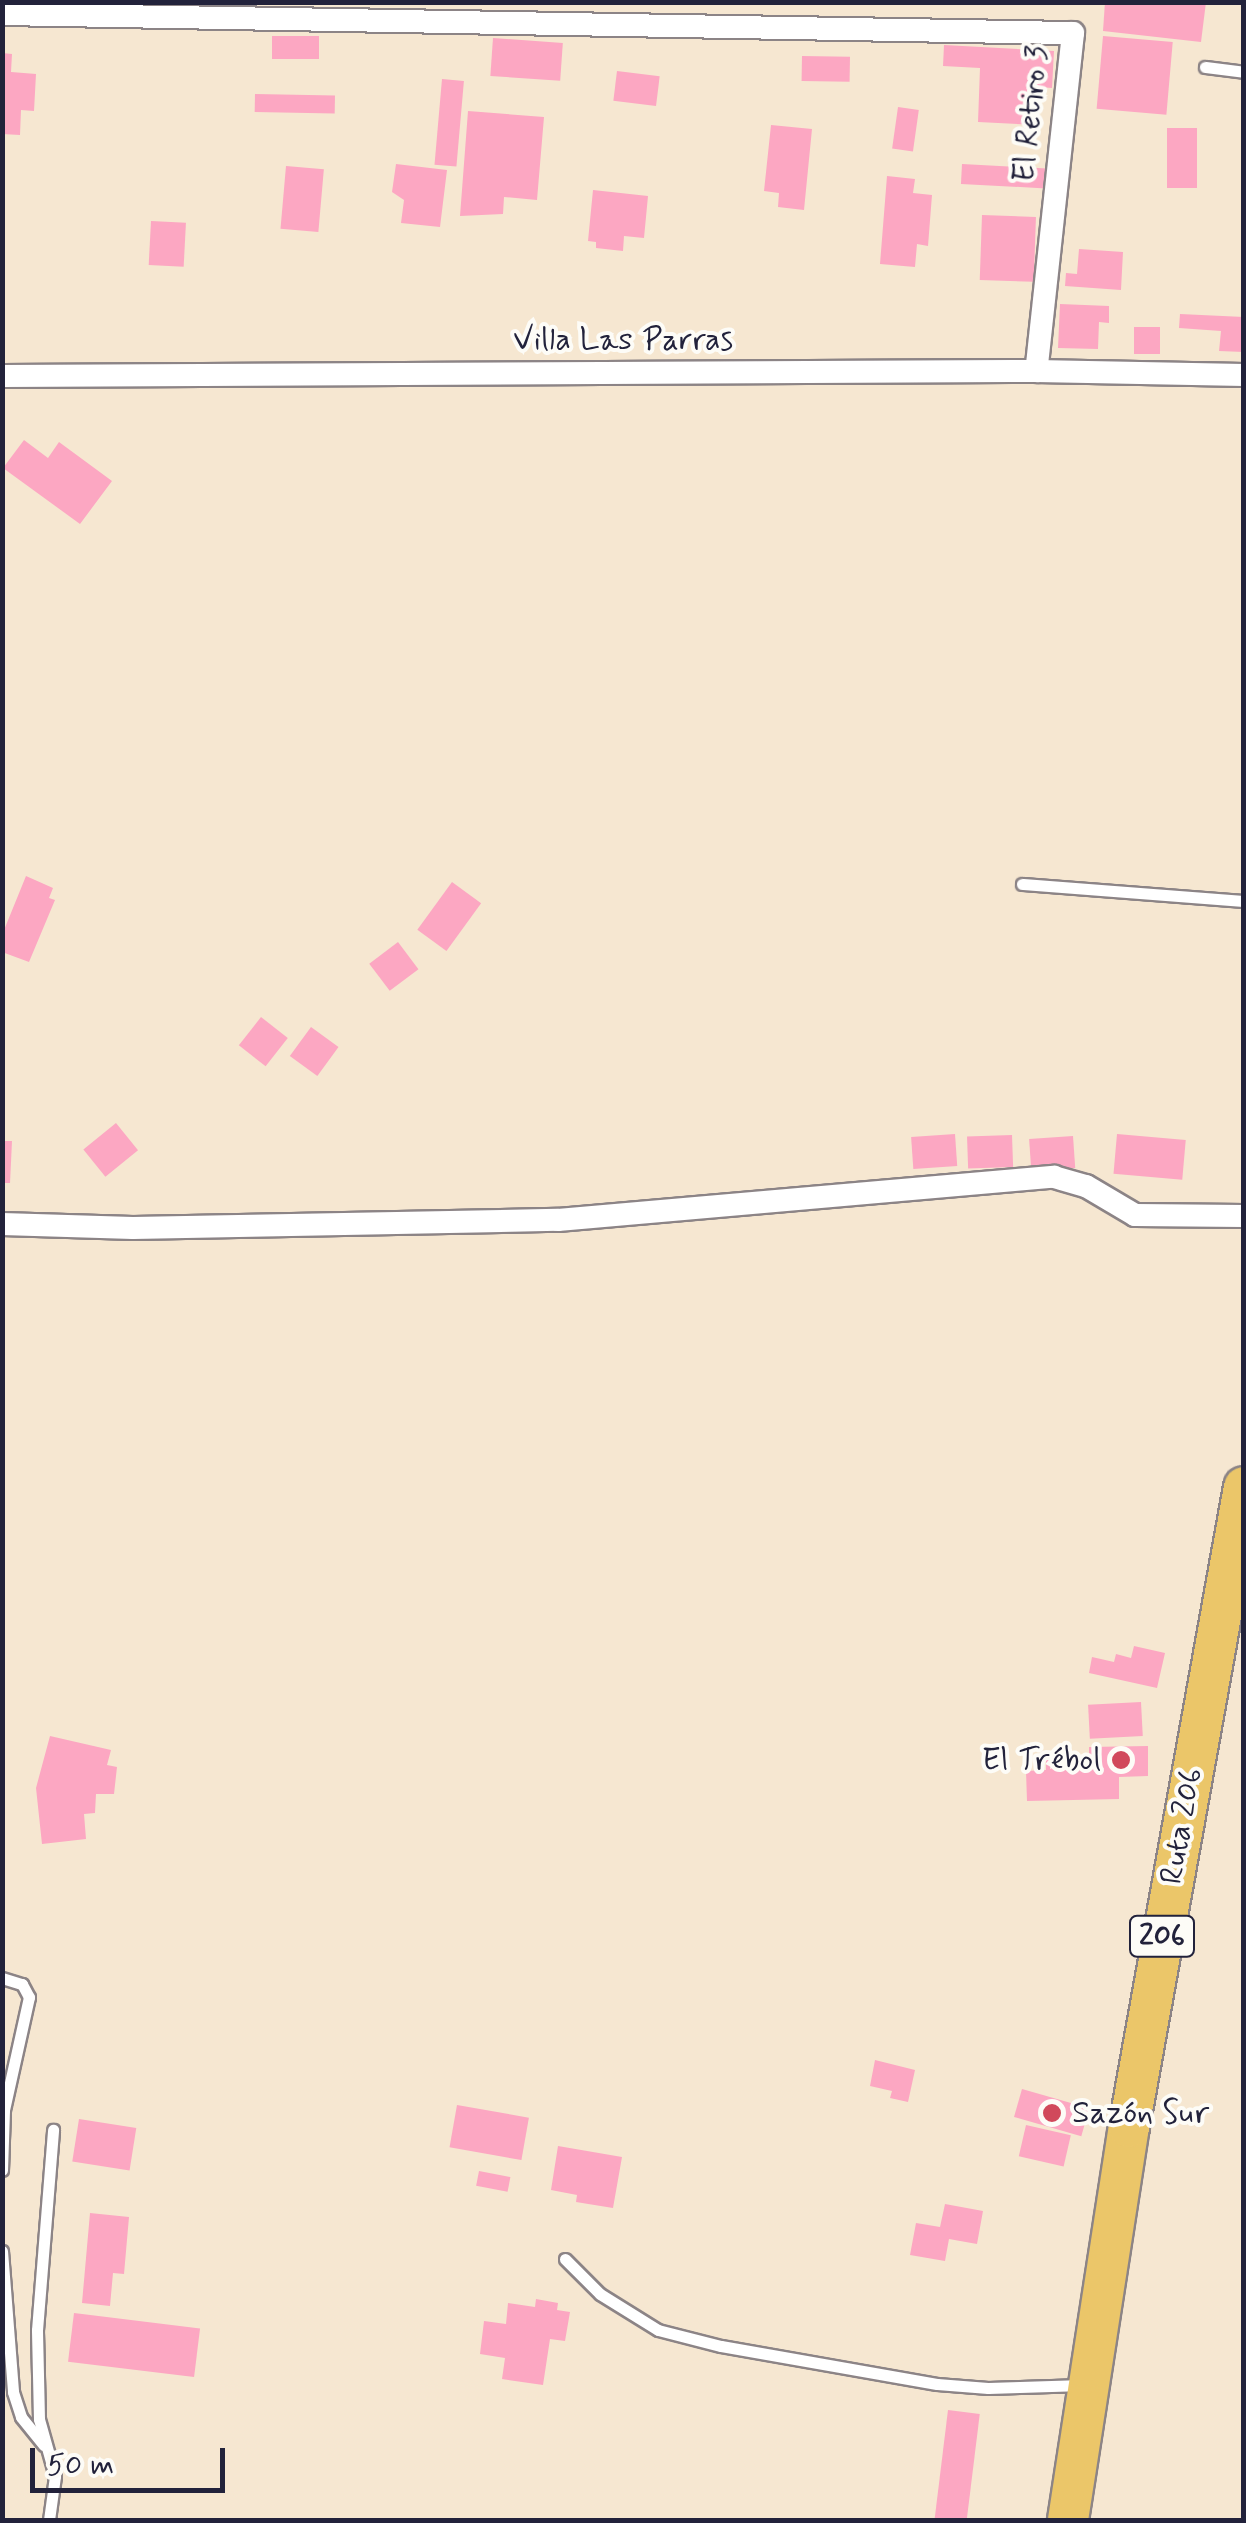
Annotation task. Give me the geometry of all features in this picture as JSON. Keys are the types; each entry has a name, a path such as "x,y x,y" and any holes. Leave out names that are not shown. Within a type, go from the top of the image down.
{"highway":[{"name":"Ruta 206","path":"1068,2520 1173,1870 1244,1488"}],"street":[{"name":"El Retiro 3","path":"2,14 656,13 1073,34 1036,371"},
{"name":"Villa Las Parras","path":"2,376 1036,371 1244,375"},
{"path":"2,1224 132,1228 558,1220 1054,1177 1086,1186 1135,1215 1244,1216"}],"lane":[{"path":"1205,67 1244,72"},
{"path":"1022,884 1244,901"},
{"path":"2,1978 22,1984 29,1997 4,2110 2,2170"},
{"path":"50,2520 55,2476 39,2419 37,2330 53,2130"},
{"path":"2,2251 14,2392 22,2417 47,2448"},
{"path":"565,2260 600,2294 658,2330 721,2346 937,2384 988,2388 1087,2385"}],"building":[{"path":"1105,2 1206,2 1201,42 1103,31"},
{"path":"272,36 319,36 319,59 272,59"},
{"path":"1103,36 1173,42 1166,115 1097,109"},
{"path":"493,38 563,43 560,81 490,76"},
{"path":"944,45 1054,51 1052,88 1039,87 1037,125 978,122 980,68 943,66"},
{"path":"2,53 12,54 11,72 36,74 34,111 21,110 20,135 2,134"},
{"path":"802,56 850,57 850,82 802,81"},
{"path":"617,71 660,76 656,106 613,101"},
{"path":"442,79 464,81 456,167 435,165"},
{"path":"255,94 335,95 335,113 255,112"},
{"path":"898,107 919,110 913,152 892,149"},
{"path":"468,111 544,117 537,200 504,197 503,214 460,216"},
{"path":"771,125 812,129 804,210 778,207 779,193 764,191"},
{"path":"1167,128 1197,128 1197,188 1167,188"},
{"path":"396,164 447,170 440,227 401,223 404,200 392,192"},
{"path":"962,164 1047,168 1046,188 961,184"},
{"path":"286,166 324,169 318,232 281,229"},
{"path":"887,176 915,179 913,193 932,195 928,246 917,244 915,267 880,264"},
{"path":"593,190 648,196 644,238 624,236 623,251 596,248 596,242 588,241"},
{"path":"982,215 1036,217 1034,282 980,280"},
{"path":"151,221 186,223 184,267 149,265"},
{"path":"1079,249 1123,252 1121,290 1065,286 1066,273 1077,274"},
{"path":"1060,304 1109,306 1109,323 1099,322 1098,349 1058,348"},
{"path":"1180,314 1244,317 1244,352 1219,351 1221,331 1179,328"},
{"path":"1134,327 1160,327 1160,354 1134,354"},
{"path":"24,440 48,458 59,442 112,481 80,524 3,468"},
{"path":"26,876 53,888 49,898 55,900 29,962 2,952 2,935"},
{"path":"452,882 481,903 446,951 417,930"},
{"path":"398,942 418,969 390,991 369,964"},
{"path":"261,1017 288,1038 266,1066 239,1045"},
{"path":"311,1027 339,1047 317,1076 290,1056"},
{"path":"116,1123 138,1150 105,1177 83,1149"},
{"path":"955,1134 957,1166 913,1169 911,1137"},
{"path":"1117,1134 1186,1140 1182,1180 1114,1174"},
{"path":"1012,1135 1013,1167 968,1169 967,1137"},
{"path":"1073,1136 1075,1168 1031,1171 1029,1139"},
{"path":"2,1141 12,1141 10,1183 2,1183"},
{"path":"1134,1646 1165,1653 1157,1688 1089,1673 1092,1657 1114,1662 1116,1654 1131,1658"},
{"path":"1141,1702 1143,1736 1090,1739 1088,1705"},
{"path":"50,1736 111,1750 107,1765 117,1767 114,1794 96,1794 95,1813 84,1814 86,1839 42,1844 36,1788"},
{"path":"1148,1746 1148,1776 1119,1777 1119,1799 1027,1801 1026,1771 1046,1770 1046,1758 1089,1757 1089,1747"},
{"path":"875,2060 915,2070 908,2102 890,2098 892,2091 870,2086"},
{"name":"Sazón Sur","path":"1022,2089 1089,2108 1081,2136 1014,2117"},
{"path":"457,2105 529,2118 521,2160 450,2147"},
{"path":"79,2119 136,2128 130,2171 72,2161"},
{"path":"1026,2125 1071,2135 1064,2167 1019,2156"},
{"path":"558,2146 622,2157 613,2208 576,2202 577,2195 551,2190"},
{"path":"479,2171 510,2177 508,2192 476,2186"},
{"path":"945,2204 983,2211 977,2244 949,2239 945,2261 910,2255 916,2223 940,2227"},
{"path":"90,2213 129,2217 124,2274 113,2273 110,2306 82,2303"},
{"path":"536,2299 558,2303 557,2310 570,2312 565,2341 550,2339 543,2385 502,2379 505,2358 480,2354 484,2321 506,2324 508,2303 535,2307"},
{"path":"74,2313 200,2328 194,2377 68,2362"},
{"path":"948,2410 980,2414 967,2520 934,2520"}],"place":[{"name":"El Trébol","path":"1121,1760"},
{"name":"Sazón Sur","path":"1052,2113"}]}
